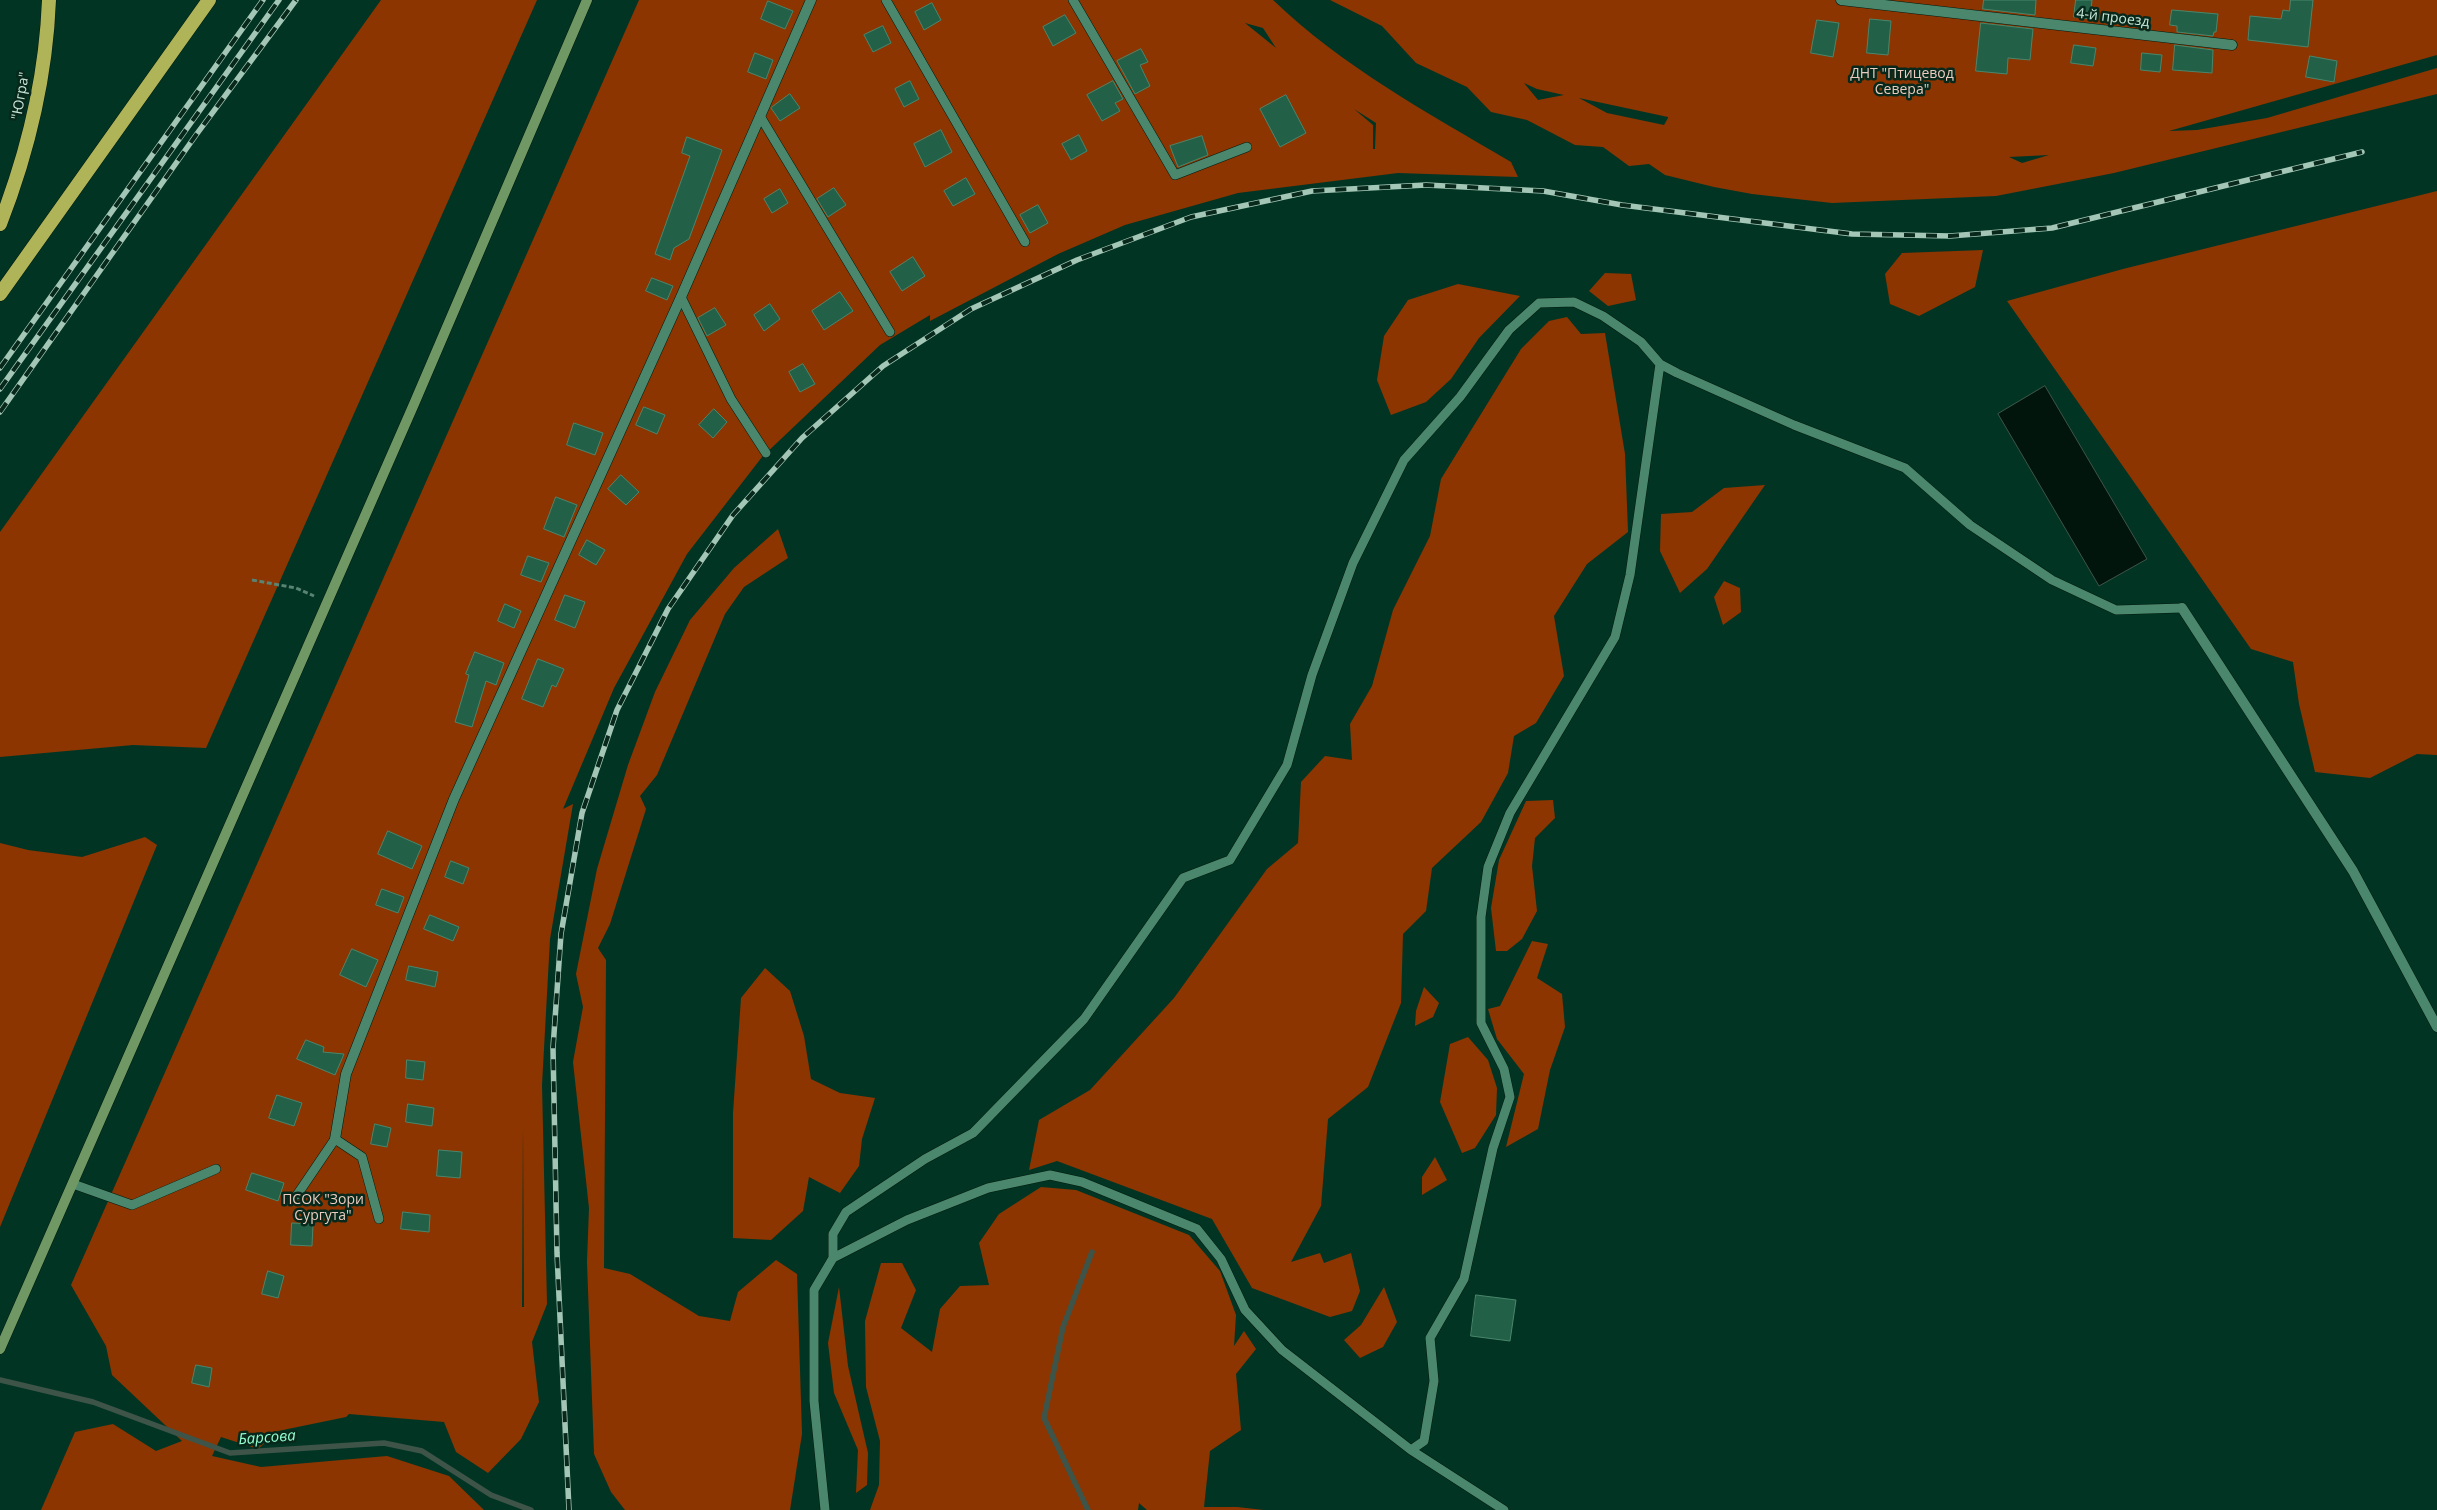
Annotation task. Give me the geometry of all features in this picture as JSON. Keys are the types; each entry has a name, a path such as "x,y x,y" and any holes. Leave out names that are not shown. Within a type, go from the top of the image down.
{"highway":[{"name":"\"Югра\"","path":"0,224 30,137 41,81 49,0"},
{"path":"0,294 209,0"}],"main road":[{"path":"0,1349 328,601 587,0"}],"street":[{"path":"335,1139 346,1074 454,799 681,297 811,0"},
{"name":"4-й проезд","path":"1840,0 2232,45"},
{"path":"2182,608 2353,871 2437,1027"}],"lane":[{"path":"886,0 1025,242"},
{"path":"1073,0 1175,175 1247,147"},
{"path":"760,116 890,332"},
{"path":"681,297 731,399 766,453"},
{"path":"825,1510 814,1401 814,1290 833,1258 833,1234 846,1212 925,1160 973,1133 1084,1019 1183,878 1230,860 1288,765 1312,675 1353,563 1404,460 1460,397 1509,330 1539,303 1574,302 1603,316 1641,342 1660,364 1794,426 1905,468 1970,525 2052,580 2068,588 2116,610 2182,608"},
{"path":"1411,1450 1424,1442 1434,1381 1430,1338 1464,1279 1493,1148 1510,1098 1504,1069 1481,1023 1481,917 1488,867 1510,812 1615,637 1630,575 1660,364"},
{"path":"297,1195 335,1139 362,1157 379,1219"},
{"path":"73,1184 132,1205 216,1169"},
{"path":"833,1258 907,1220 988,1188 1050,1175 1082,1182 1197,1229 1221,1259 1245,1310 1282,1350 1411,1450 1504,1510"}],"path":[{"path":"252,580 296,588 328,601"}],"green space":[{"path":"381,0 537,0 206,748 133,745 0,757 0,532"},
{"name":"ПСОК \"Зори Сургута\"","path":"639,0 1273,0 1328,47 1357,68 1418,107 1511,162 1518,177 1398,173 1238,193 1125,225 1058,254 930,321 930,315 880,345 762,457 687,554 614,688 563,809 573,804 550,939 542,1085 547,1304 532,1342 539,1402 521,1439 488,1473 456,1452 444,1422 349,1414 346,1417 278,1431 258,1449 221,1437 212,1456 261,1467 387,1456 449,1476 484,1510 41,1510 75,1432 113,1424 156,1451 182,1441 112,1375 106,1346 71,1285","holes":["1245,23 1263,28 1276,48","1354,109 1376,123 1375,149 1373,149 1373,125","523,1126 524,1307 522,1307"]},
{"name":"ДНТ \"Птицевод Севера\"","path":"1330,0 2437,0 2437,55 2169,131 2197,130 2267,118 2437,68 2437,94 2114,173 1996,196 1832,203 1752,194 1714,187 1665,175 1649,164 1629,166 1603,147 1575,145 1527,120 1491,112 1467,87 1416,63 1382,26","holes":["1524,83 1537,89 1564,95 1538,100","1579,98 1668,118 1664,125 1607,113","2049,155 2022,163 2009,157"]},
{"path":"2437,191 2437,755 2417,754 2370,778 2315,772 2299,704 2293,662 2251,649 2007,301 2123,269"},
{"path":"1983,250 1975,287 1919,316 1890,304 1885,274 1902,253"},
{"path":"1605,273 1631,274 1636,300 1608,306 1589,291"},
{"path":"1458,284 1520,296 1479,338 1451,379 1426,402 1391,415 1377,380 1384,336 1408,300"},
{"path":"1567,317 1581,334 1605,333 1625,454 1628,532 1587,564 1554,616 1564,676 1536,723 1514,736 1508,773 1481,822 1432,868 1426,911 1403,934 1401,1003 1368,1087 1328,1119 1321,1206 1291,1262 1320,1253 1324,1263 1351,1253 1360,1291 1352,1311 1330,1317 1252,1288 1212,1219 1057,1161 1029,1170 1039,1120 1090,1090 1174,998 1267,869 1298,843 1301,782 1325,756 1352,760 1350,724 1372,686 1393,610 1430,536 1441,479 1521,349 1549,321"},
{"path":"1765,485 1707,569 1680,593 1660,551 1661,514 1692,512 1724,488"},
{"path":"778,529 788,558 744,587 725,614 657,775 640,796 646,809 610,924 598,948 606,960 604,1268 630,1274 699,1316 730,1321 738,1292 776,1260 797,1274 802,1434 790,1510 625,1510 611,1492 594,1454 587,1262 589,1208 573,1062 583,1007 576,974 597,869 628,765 655,692 690,620 734,568"},
{"path":"1724,581 1740,588 1741,612 1723,625 1714,597"},
{"path":"1553,800 1555,818 1535,838 1532,866 1537,911 1522,939 1507,951 1496,951 1491,908 1499,860 1526,801"},
{"path":"145,837 157,845 0,1227 0,843 28,850 82,857"},
{"path":"1532,941 1548,944 1537,978 1562,994 1565,1027 1550,1070 1538,1129 1506,1147 1524,1074 1497,1039 1488,1009 1500,1006"},
{"path":"765,968 790,991 804,1036 811,1079 840,1093 875,1098 862,1139 859,1166 840,1193 809,1177 803,1211 771,1240 733,1238 733,1113 741,998"},
{"path":"1424,987 1439,1003 1433,1017 1415,1026 1416,1011"},
{"path":"1468,1037 1488,1060 1497,1088 1496,1115 1475,1148 1462,1153 1440,1102 1450,1044"},
{"path":"1435,1157 1447,1180 1422,1195 1422,1177"},
{"path":"1041,1187 1076,1190 1189,1235 1220,1271 1236,1315 1234,1346 1244,1331 1256,1349 1236,1374 1241,1430 1210,1451 1204,1507 1237,1507 1264,1510 1147,1510 1139,1503 1138,1510 870,1510 879,1485 880,1441 866,1387 865,1321 881,1263 902,1263 916,1290 901,1328 932,1352 940,1309 960,1286 989,1285 979,1243 999,1214"},
{"path":"839,1287 848,1366 868,1453 867,1485 856,1493 858,1450 834,1393 828,1343"},
{"path":"1384,1287 1397,1322 1383,1347 1360,1358 1344,1340 1361,1325"}],"shaded area":[{"path":"2045,386 2147,559 2099,586 1998,414"}],"building":[{"path":"1984,0 2036,0 2035,15 1983,9"},
{"path":"2076,0 2092,0 2090,19 2074,17"},
{"path":"2291,0 2313,0 2308,47 2248,40 2250,16 2281,19 2283,10 2289,11"},
{"path":"768,1 793,11 785,29 761,19"},
{"path":"932,3 941,20 924,30 915,12"},
{"path":"2172,10 2218,14 2216,32 2214,32 2213,36 2177,32 2177,26 2170,25"},
{"path":"1065,15 1076,33 1053,46 1043,27"},
{"path":"1870,19 1891,21 1888,55 1867,53"},
{"path":"1817,20 1839,23 1833,57 1811,53"},
{"path":"1981,23 2033,29 2030,60 2008,58 2007,74 1976,71"},
{"path":"883,26 891,43 873,52 864,35"},
{"path":"2074,45 2096,48 2093,66 2071,63"},
{"path":"2175,45 2213,50 2212,73 2173,70"},
{"path":"1141,49 1148,62 1140,65 1150,86 1135,94 1117,61"},
{"path":"755,53 773,60 766,79 748,72"},
{"path":"2142,53 2162,55 2160,72 2141,70"},
{"path":"2310,56 2337,61 2334,82 2306,77"},
{"path":"910,81 919,99 904,107 895,89"},
{"path":"1113,81 1123,99 1115,103 1120,111 1102,121 1087,95"},
{"path":"790,94 800,108 780,121 771,108"},
{"path":"1286,95 1306,133 1280,147 1260,109"},
{"path":"941,130 952,152 925,167 914,144"},
{"path":"1079,135 1087,151 1071,160 1062,144"},
{"path":"1202,136 1208,155 1178,167 1170,146"},
{"path":"687,137 722,150 689,239 674,248 670,260 655,254 690,156 682,153"},
{"path":"966,178 975,194 953,206 944,191"},
{"path":"834,188 846,205 828,217 817,199"},
{"path":"780,189 788,203 772,213 764,199"},
{"path":"1038,205 1048,223 1030,233 1020,215"},
{"path":"913,257 925,276 902,291 890,272"},
{"path":"652,278 673,286 667,300 646,291"},
{"path":"840,292 853,311 824,330 812,311"},
{"path":"770,304 780,319 764,331 754,315"},
{"path":"715,308 726,325 707,336 698,318"},
{"path":"803,364 815,384 800,392 789,372"},
{"path":"644,407 665,415 657,434 636,425"},
{"path":"714,409 727,422 713,438 699,425"},
{"path":"574,423 603,433 595,455 567,445"},
{"path":"621,475 639,492 626,505 608,489"},
{"path":"556,497 577,505 564,537 544,529"},
{"path":"587,540 605,550 596,565 579,555"},
{"path":"528,556 549,563 541,582 521,575"},
{"path":"565,595 585,602 575,628 555,620"},
{"path":"505,604 521,611 514,628 498,621"},
{"path":"475,652 504,663 496,685 486,681 472,727 455,722 469,675 466,674"},
{"path":"538,659 564,669 556,687 552,685 543,707 522,699"},
{"path":"388,831 422,846 412,869 378,854"},
{"path":"451,861 469,868 463,884 445,877"},
{"path":"382,889 404,897 398,913 376,905"},
{"path":"430,915 459,927 453,941 424,929"},
{"path":"352,949 378,960 366,987 340,975"},
{"path":"409,966 438,972 435,987 406,980"},
{"path":"306,1040 324,1047 323,1052 344,1054 335,1075 297,1059"},
{"path":"407,1060 425,1062 423,1080 406,1078"},
{"path":"277,1095 302,1103 294,1126 269,1118"},
{"path":"408,1104 434,1108 432,1126 406,1122"},
{"path":"375,1124 391,1128 387,1147 371,1144"},
{"path":"439,1150 462,1152 460,1178 437,1176"},
{"path":"252,1173 284,1183 278,1201 246,1190"},
{"path":"403,1212 430,1215 429,1232 401,1229"},
{"path":"292,1223 313,1224 312,1246 291,1245"},
{"path":"268,1271 284,1276 278,1298 262,1294"},
{"path":"1476,1295 1516,1300 1510,1341 1471,1336"},
{"path":"196,1365 212,1368 209,1387 192,1383"}],"waterway":[{"path":"1088,1510 1044,1418 1063,1327 1092,1252"},
{"name":"Барсова","path":"0,1380 93,1402 230,1453 384,1443 422,1451 491,1495 531,1510"}],"railway":[{"path":"0,368 263,0"},
{"path":"0,389 279,0"},
{"path":"0,412 196,135 296,0"},
{"path":"569,1510 557,1253 553,1048 561,934 582,813 617,710 668,609 733,515 802,438 883,366 971,309 1077,260 1191,217 1312,191 1426,185 1543,191 1622,205 1852,234 1950,236 2052,228 2362,152"}]}
